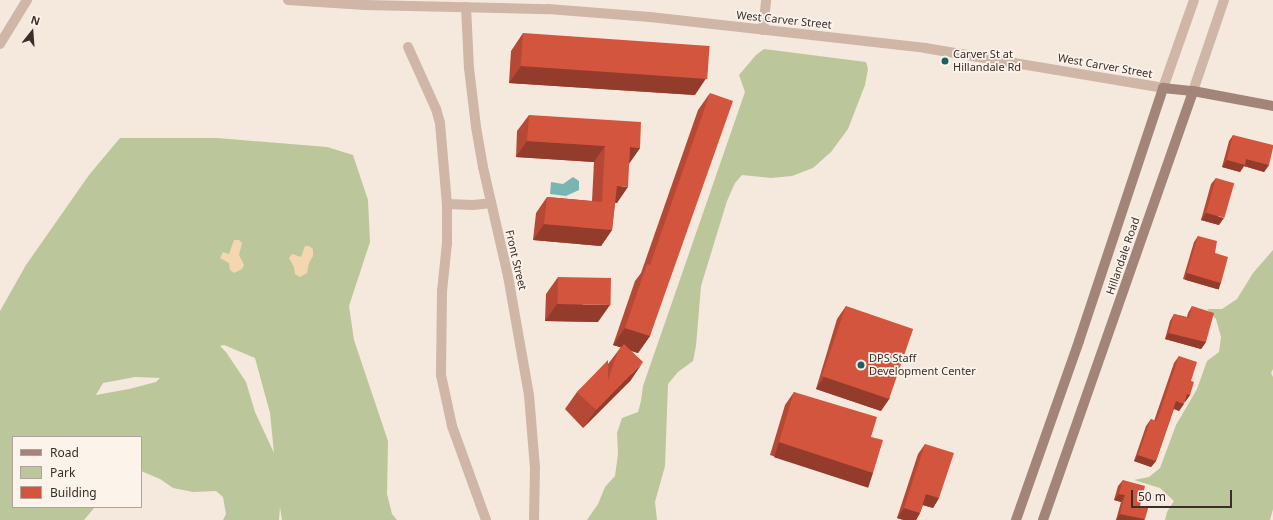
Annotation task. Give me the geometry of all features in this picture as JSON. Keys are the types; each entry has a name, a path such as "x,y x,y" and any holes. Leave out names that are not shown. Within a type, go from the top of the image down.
{"main road":[{"name":"West Carver Street","path":"1163,88 1193,91 1273,106"},
{"name":"Hillandale Road","path":"1016,520 1079,341 1163,88"},
{"name":"Hillandale Road","path":"1043,520 1193,91"}],"street":[{"path":"0,44 27,0"},
{"name":"West Carver Street","path":"288,0 365,5 578,11 650,17 925,48 1163,88"},
{"path":"763,30 766,0"},
{"name":"Hillandale Road","path":"1163,88 1194,0"},
{"name":"Hillandale Road","path":"1193,91 1224,0"},
{"name":"Front Street","path":"466,7 472,100 482,167 516,315 529,395 535,468 534,520"},
{"path":"408,47 436,109 440,123 447,204 447,243 441,304 441,375 452,426 486,520"},
{"path":"447,204 473,205 491,203"}],"green space":[{"path":"764,49 866,62 868,69 865,85 848,129 831,152 813,168 792,176 771,178 742,175 735,183 727,201 701,286 696,346 693,361 678,372 668,384 665,466 655,502 657,520 587,520 598,504 605,487 615,476 618,454 617,433 622,418 638,412 643,386 745,92 739,75 756,55"},
{"path":"120,138 217,138 327,147 353,155 368,200 370,242 349,306 354,340 388,441 387,494 392,514 397,520 282,520 280,507 279,520 223,520 226,514 223,497 216,491 193,492 173,488 160,479 142,471 142,436 12,436 12,508 94,508 84,520 0,520 0,311 26,265 89,175","holes":["224,345 255,358 270,413 274,453 255,412 246,382 226,352 220,346","135,377 160,378 156,382 96,395 103,383"]},
{"path":"1273,250 1273,369 1271,373 1273,377 1273,509 1270,520 1165,520 1167,512 1174,501 1160,488 1134,480 1149,477 1160,468 1176,425 1197,389 1207,361 1219,352 1221,337 1216,319 1207,309 1222,309 1237,299 1253,273"}],"sand":[{"path":"234,240 239,240 242,243 239,255 244,265 242,269 234,273 230,270 229,263 220,258 223,252 229,254"},
{"path":"305,246 309,246 313,249 313,256 309,263 307,273 300,277 295,274 294,267 289,258 292,254 301,257"}],"water":[{"path":"573,177 579,181 579,190 566,196 550,194 551,182 563,184"}],"building":[{"path":"523,33 710,46 707,79 521,66"},
{"path":"710,93 733,101 650,336 625,328 647,264 650,265"},
{"path":"529,115 641,122 640,148 630,147 628,187 617,186 612,230 544,224 547,197 602,202 605,146 527,141"},
{"path":"1233,135 1273,145 1269,165 1246,159 1245,165 1227,160"},
{"path":"1216,178 1234,183 1224,218 1206,213"},
{"path":"1198,236 1217,241 1215,253 1228,257 1221,283 1187,273"},
{"path":"558,277 611,278 611,305 558,304"},
{"path":"846,306 913,329 889,399 822,376"},
{"path":"1192,306 1214,313 1206,342 1169,333 1174,314 1189,318"},
{"path":"624,344 643,362 596,410 577,392 608,360 608,380 618,351"},
{"path":"1179,356 1197,362 1191,381 1194,382 1190,395 1187,394 1184,404 1176,401 1156,461 1138,455 1151,419 1156,421 1159,415"},
{"path":"794,392 877,417 871,437 883,440 873,473 779,442"},
{"path":"925,444 954,453 939,498 926,494 920,513 904,508"},
{"path":"1123,480 1145,486 1140,506 1148,508 1145,519 1120,514 1125,495 1119,494"}],"place":[{"name":"Carver St at Hillandale Rd","path":"945,61"},
{"name":"DPS Staff Development Center","path":"861,365"}]}
